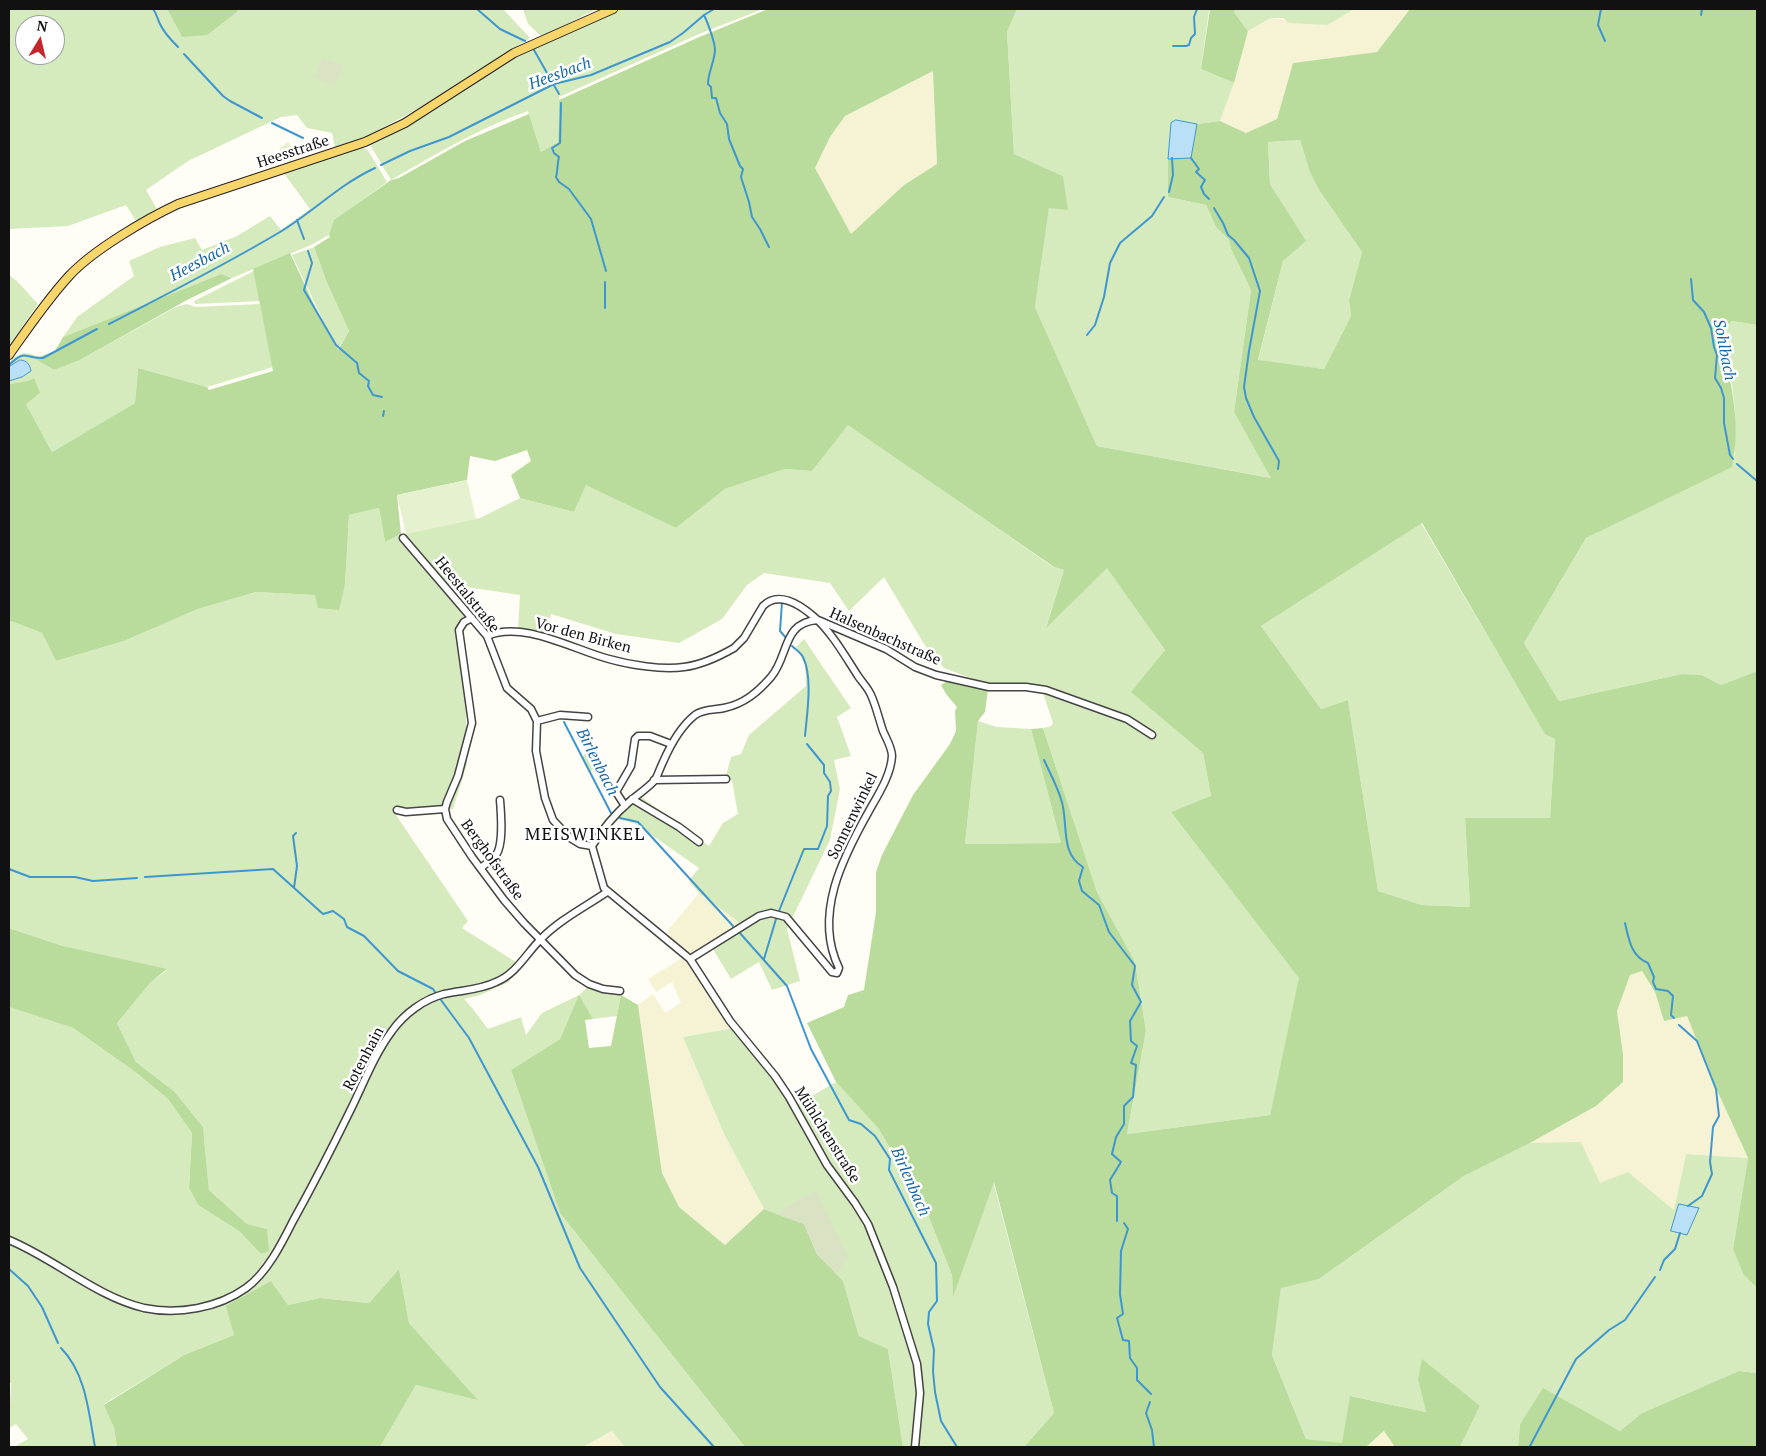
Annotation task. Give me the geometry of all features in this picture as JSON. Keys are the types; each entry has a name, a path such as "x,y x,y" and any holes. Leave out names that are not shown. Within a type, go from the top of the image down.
{"main road":[{"name":"Heesstraße","path":"9,354 53,294 79,266 119,238 164,211 178,204 365,142 405,123 514,53 613,9"}],"street":[{"name":"Heestalstraße","path":"403,538 488,636 507,688 530,709 537,721"},
{"name":"Vor den Birken","path":"488,636 499,631 519,632 535,635 610,659 649,666 679,668 695,664 740,644 768,601 786,599 807,610 818,620"},
{"name":"Berghofstraße","path":"472,618 464,622 459,630 472,723 458,776 446,802 447,819 504,900 576,976 603,989 620,991"},
{"name":"Halsenbachstraße","path":"592,846 610,820 654,780 671,744 688,721 698,713 729,707 747,699 774,673 782,659 788,639 796,628 809,621 818,620 886,649 915,667 936,675 996,688 1026,687 1046,690 1127,719 1152,735"},
{"name":"Sonnenwinkel","path":"690,959 759,916 771,913 786,917 832,972 836,974 839,970 833,956 829,930 829,908 844,856 880,792 888,772 892,754 870,694 849,661 818,620"},
{"path":"588,717 560,715 537,721 536,751 549,812 553,820 570,838 580,844 592,846 599,874 607,892"},
{"path":"625,806 616,792 631,766 635,739 638,736 650,736 671,744"},
{"path":"654,780 726,779"},
{"path":"632,798 679,827 699,842"},
{"path":"481,868 496,856 498,850 501,821 500,800"},
{"path":"396,810 406,812 445,809"},
{"name":"Mühlchenstraße","path":"607,892 667,938 690,959 730,1021 775,1076 828,1164 855,1203 871,1232 893,1287 917,1364 920,1393 916,1447"},
{"name":"Rotenhain","path":"9,1240 106,1294 143,1307 175,1312 205,1306 230,1297 247,1288 259,1275 282,1242 391,1032 411,1011 434,997 490,985 506,977 541,939 567,918 607,892"}],"shaded area":[{"path":"1354,9 1410,9 1377,52 1293,63 1277,119 1246,133 1220,121 1234,83 1248,31 1271,18 1328,25"},
{"path":"934,70 937,165 904,185 851,235 815,168 830,137 845,116"},
{"path":"699,893 740,922 713,949 696,956 696,960 739,1027 683,1037 724,1134 764,1209 725,1245 679,1207 662,1173 638,1005 653,994 665,1013 681,1003 672,982 656,992 648,979 682,958 667,931"},
{"path":"1642,971 1655,992 1664,1021 1687,1015 1715,1086 1748,1158 1686,1154 1674,1210 1628,1172 1600,1184 1530,1143 1596,1106 1623,1082 1623,1054 1617,1011 1630,974"},
{"path":"613,1431 625,1447 583,1447"},
{"path":"1385,1431 1395,1447 1366,1447"}],"green space":[{"path":"9,9 167,9 182,37 238,11 236,9 503,9 530,38 427,104 356,142 335,147 332,133 307,128 297,115 281,117 188,161 146,190 157,209 136,221 126,205 68,226 9,229"},
{"path":"167,9 236,9 238,11 207,35 182,37"},
{"path":"523,9 596,9 542,37 528,24"},
{"path":"620,9 763,9 699,34 559,97 558,142 541,152 528,111 475,133 391,180 369,143 517,54"},
{"path":"768,9 1017,9 1007,32 1014,154 1063,176 1068,210 1049,208 1035,307 1097,446 1271,478 1234,412 1251,290 1231,249 1229,240 1216,227 1206,205 1168,197 1168,159 1191,158 1197,124 1220,121 1246,133 1277,119 1293,63 1377,52 1410,9 1757,9 1757,325 1732,321 1719,333 1731,382 1735,416 1735,450 1732,467 1586,538 1524,643 1559,701 1682,674 1702,675 1721,685 1757,671 1757,1288 1743,1274 1733,1249 1748,1158 1715,1086 1687,1016 1664,1021 1655,992 1642,971 1630,975 1617,1011 1623,1054 1623,1082 1596,1106 1530,1143 1464,1176 1319,1279 1281,1288 1272,1355 1306,1439 1342,1443 1350,1396 1426,1412 1418,1380 1422,1359 1480,1406 1460,1447 1395,1447 1384,1431 1366,1447 1024,1447 1054,1413 994,1182 953,1297 952,1275 924,1205 878,1128 836,1082 807,1023 844,1007 848,995 864,990 876,912 876,872 882,855 913,795 950,744 956,731 955,711 957,707 941,685 947,681 988,689 985,712 978,721 965,844 1061,843 1031,729 1043,728 1097,892 1135,962 1146,1031 1127,1134 1270,1115 1299,978 1171,812 1211,796 1203,753 1131,692 1165,650 1107,568 1046,628 1064,570 1054,567 848,425 812,471 785,469 725,489 676,528 586,485 574,512 520,498 511,475 531,461 527,450 495,461 470,456 467,480 397,495 401,534 385,542 379,508 349,515 345,584 339,610 318,608 315,595 256,592 198,609 124,641 56,661 42,633 11,621 9,622 9,384 34,378 40,393 26,404 52,452 135,403 138,368 207,387 209,390 273,371 253,269 290,253 319,315 338,350 349,331 327,283 314,247 330,237 334,220 391,180 399,178 465,141 529,114 541,152 558,142 559,100 697,38","holes":["933,71 937,164 904,185 851,234 815,168 830,137 845,116","1300,140 1310,172 1319,190 1362,252 1349,300 1351,316 1324,369 1258,360 1283,261 1306,241 1270,184 1268,142","1422,523 1545,734 1555,739 1550,818 1465,818 1470,907 1422,905 1378,891 1348,700 1321,709 1261,626"]},
{"path":"1017,9 1209,10 1201,69 1234,83 1220,121 1197,124 1176,120 1171,123 1168,159 1168,197 1206,205 1216,227 1229,240 1231,249 1251,290 1234,412 1272,478 1097,446 1035,307 1049,207 1067,209 1063,176 1014,154 1007,32"},
{"path":"1210,9 1236,9 1234,12 1248,31 1234,83 1201,69"},
{"path":"1236,9 1354,9 1328,25 1289,23 1283,18 1271,18 1248,31 1234,12"},
{"path":"322,58 343,65 335,86 314,78"},
{"path":"1300,140 1319,190 1362,252 1349,300 1351,316 1324,369 1258,361 1283,261 1305,241 1270,184 1268,142"},
{"path":"288,142 298,155 289,162 279,149"},
{"path":"358,148 365,148 369,152 387,182 335,220 329,235 311,245 232,278 221,274 63,337 77,317 134,276 129,261 160,247 195,238 202,250 237,236 270,216 281,230 310,209 283,172"},
{"path":"314,247 327,283 349,331 337,350 292,255"},
{"path":"254,271 260,301 195,304 194,301"},
{"path":"221,274 232,278 187,300 80,360 54,370 25,353 39,357 55,351 63,337"},
{"path":"9,275 38,304 9,346"},
{"path":"187,304 196,307 260,304 273,367 207,387 138,368 135,403 52,452 26,404 34,378 9,384 9,381 29,373 15,363 9,367 10,361 16,356 25,353 54,370 80,360 176,307"},
{"path":"1732,321 1757,325 1757,671 1721,685 1702,675 1682,674 1559,701 1524,643 1586,538 1735,456 1735,412 1732,384 1719,333"},
{"path":"848,424 1053,567 1064,570 1046,627 1107,567 1165,650 1132,692 1203,753 1211,797 1171,812 1300,978 1270,1115 1127,1134 1146,1031 1135,962 1097,892 1043,728 1051,726 1053,723 1043,693 1039,690 1002,690 944,668 924,644 884,577 849,611 830,583 764,573 747,585 722,619 679,643 616,634 551,614 544,635 518,630 520,595 446,584 473,622 464,629 467,764 453,809 396,815 468,921 462,928 516,962 509,982 480,995 464,999 488,1029 521,1017 526,1035 542,1013 579,995 590,985 621,995 617,1016 593,1019 579,996 560,1039 511,1070 560,1213 745,1447 625,1447 612,1431 583,1447 380,1447 416,1385 477,1399 409,1323 399,1269 369,1303 320,1298 288,1305 271,1281 234,1335 184,1355 104,1404 114,1428 117,1447 14,1447 28,1439 16,1424 9,1428 11,1383 9,1383 9,1007 73,1028 134,1071 168,1099 192,1133 189,1188 198,1205 239,1231 261,1254 267,1229 247,1224 209,1190 203,1127 175,1092 136,1062 117,1023 151,982 167,970 63,946 9,928 9,622 11,621 42,633 56,661 124,641 198,609 256,592 315,595 345,584 349,515 379,508 385,542 401,534 480,518 520,498 574,512 586,484 676,528 725,489 785,469 812,471"},
{"path":"467,480 476,519 406,534 397,495"},
{"path":"1421,523 1545,733 1555,739 1550,818 1465,818 1470,907 1422,905 1378,891 1348,700 1321,709 1261,626"},
{"path":"804,639 851,708 837,717 851,756 834,760 840,789 830,840 787,929 800,981 772,990 759,962 731,979 713,949 739,922 699,893 689,881 699,868 636,824 618,819 640,796 709,846 723,823 738,814 732,781 726,776 731,757 741,754 749,735 806,686 805,665 796,647"},
{"path":"978,721 997,727 1031,729 1061,843 965,844"},
{"path":"589,750 602,764 594,768 590,773 582,757"},
{"path":"9,928 63,946 167,969 151,982 117,1023 136,1062 175,1092 203,1127 209,1190 247,1224 267,1229 269,1251 261,1254 239,1231 198,1205 189,1188 192,1133 168,1099 134,1071 73,1028 9,1007"},
{"path":"579,995 593,1019 585,1020 589,1048 611,1046 621,995 638,1005 662,1173 679,1207 725,1245 764,1209 804,1224 817,1254 843,1281 859,1336 888,1349 903,1447 745,1447 560,1213 511,1070 560,1039"},
{"path":"739,1027 769,1061 798,1104 836,1082 878,1128 924,1205 952,1275 953,1295 993,1181 1054,1413 1024,1447 903,1447 888,1349 859,1336 843,1281 822,1260 804,1224 764,1209 724,1134 683,1037"},
{"path":"1581,1142 1600,1183 1628,1172 1674,1210 1686,1154 1748,1158 1733,1249 1743,1274 1757,1288 1757,1373 1739,1371 1642,1413 1620,1431 1543,1389 1520,1424 1518,1447 1460,1447 1480,1406 1418,1380 1426,1412 1351,1396 1342,1444 1306,1439 1272,1355 1281,1287 1319,1279 1464,1176 1530,1143"},
{"path":"816,1190 848,1256 837,1274 817,1254 804,1224 776,1214"},
{"path":"399,1269 409,1323 478,1400 416,1385 380,1447 117,1447 114,1428 104,1405 184,1355 234,1335 226,1306 271,1281 288,1305 320,1298 369,1303"},
{"path":"1739,1371 1757,1373 1757,1447 1518,1447 1520,1424 1543,1388 1620,1431 1642,1413"}],"water":[{"path":"1176,120 1197,124 1191,158 1168,159 1171,123"},
{"path":"20,360 28,363 31,371 22,377 9,381 9,367"},
{"path":"1679,1204 1699,1208 1687,1235 1671,1231"}],"waterway":[{"path":"153,9 164,30 178,47"},
{"path":"477,9 500,29 525,41"},
{"name":"Heesbach","path":"381,165 410,151 449,137 554,84 591,75 670,42 714,9"},
{"path":"1173,46 1189,45 1191,38 1195,34 1194,17 1197,9"},
{"path":"1601,9 1598,25 1605,41"},
{"path":"1701,15 1702,9"},
{"path":"704,15 715,49 708,84 711,87 712,98 716,98 720,113 727,124 729,139 743,169 741,177 752,217 769,247"},
{"path":"534,50 559,94"},
{"path":"184,54 223,96 262,118"},
{"path":"561,103 560,143 552,148 559,157 556,177 559,182 569,189 591,219 606,271"},
{"path":"272,123 303,138"},
{"path":"1169,192 1173,175 1172,158"},
{"path":"1191,158 1199,169 1196,172 1205,180 1201,187 1209,199"},
{"name":"Heesbach","path":"109,324 196,279 280,232 338,190 375,168"},
{"path":"1087,335 1095,325 1104,297 1110,263 1120,243 1152,216 1164,197"},
{"path":"1214,208 1228,235 1249,258 1260,291 1244,387 1246,398 1254,417 1279,461 1278,469"},
{"path":"297,220 304,239"},
{"path":"308,251 312,263 304,290 336,345 357,363 359,373 369,381 368,386 373,395 382,397"},
{"name":"Sohlbach","path":"1691,279 1693,300 1704,312 1711,328 1717,355 1715,378 1724,398 1724,423 1730,455 1733,459"},
{"path":"605,282 605,308"},
{"name":"Heesbach","path":"9,365 22,356 43,358 97,329"},
{"path":"383,416 384,411"},
{"name":"Sohlbach","path":"1737,464 1757,481"},
{"path":"782,602 780,631 787,639"},
{"path":"792,646 803,657 808,675 805,736"},
{"name":"Birlenbach","path":"564,722 611,813"},
{"path":"779,911 804,849 818,849 827,826 828,796 831,791 830,782 824,773 824,765 807,744"},
{"path":"1044,760 1061,799 1066,836 1071,854 1075,861 1083,867 1079,881 1082,891 1099,905 1109,932 1135,966 1132,985 1141,1002 1130,1021 1131,1041 1137,1046 1131,1063 1136,1065 1133,1097 1124,1106 1124,1124 1116,1137 1112,1154 1121,1162 1110,1180 1112,1193 1117,1196 1117,1221"},
{"name":"Birlenbach","path":"620,818 638,822 733,926"},
{"path":"294,888 297,866 293,836 296,833"},
{"path":"9,869 30,877 75,877 93,881 137,878"},
{"path":"145,877 273,869 323,914 333,911 344,919 347,927 364,936 398,971 433,989 435,992"},
{"path":"764,959 776,919"},
{"path":"1625,923 1634,952 1648,963 1654,977 1653,982 1656,989 1668,991 1673,996 1671,1015 1674,1018"},
{"name":"Birlenbach","path":"739,932 787,986 811,1049 849,1120 861,1124 875,1136 890,1159 889,1170 936,1263 937,1301 929,1312 928,1324 934,1350 935,1392 941,1421 957,1447"},
{"path":"441,1000 469,1038 538,1167 580,1268 660,1387 714,1447"},
{"path":"1679,1025 1697,1041 1716,1089 1719,1116 1713,1127 1710,1162 1712,1174 1702,1196 1688,1206"},
{"path":"1124,1223 1128,1229 1121,1251 1120,1294 1123,1314 1117,1318 1123,1340 1129,1341 1130,1358 1137,1368 1137,1380 1151,1394"},
{"path":"1660,1270 1664,1260 1675,1249 1680,1233"},
{"path":"9,1269 28,1286 42,1307 58,1343"},
{"path":"1530,1446 1576,1359 1609,1330 1625,1320 1655,1277"},
{"path":"61,1348 76,1369 81,1382 95,1447"},
{"path":"1150,1402 1146,1413 1152,1430 1154,1447"}],"district":[{"name":"MEISWINKEL","path":"585,835"}]}
